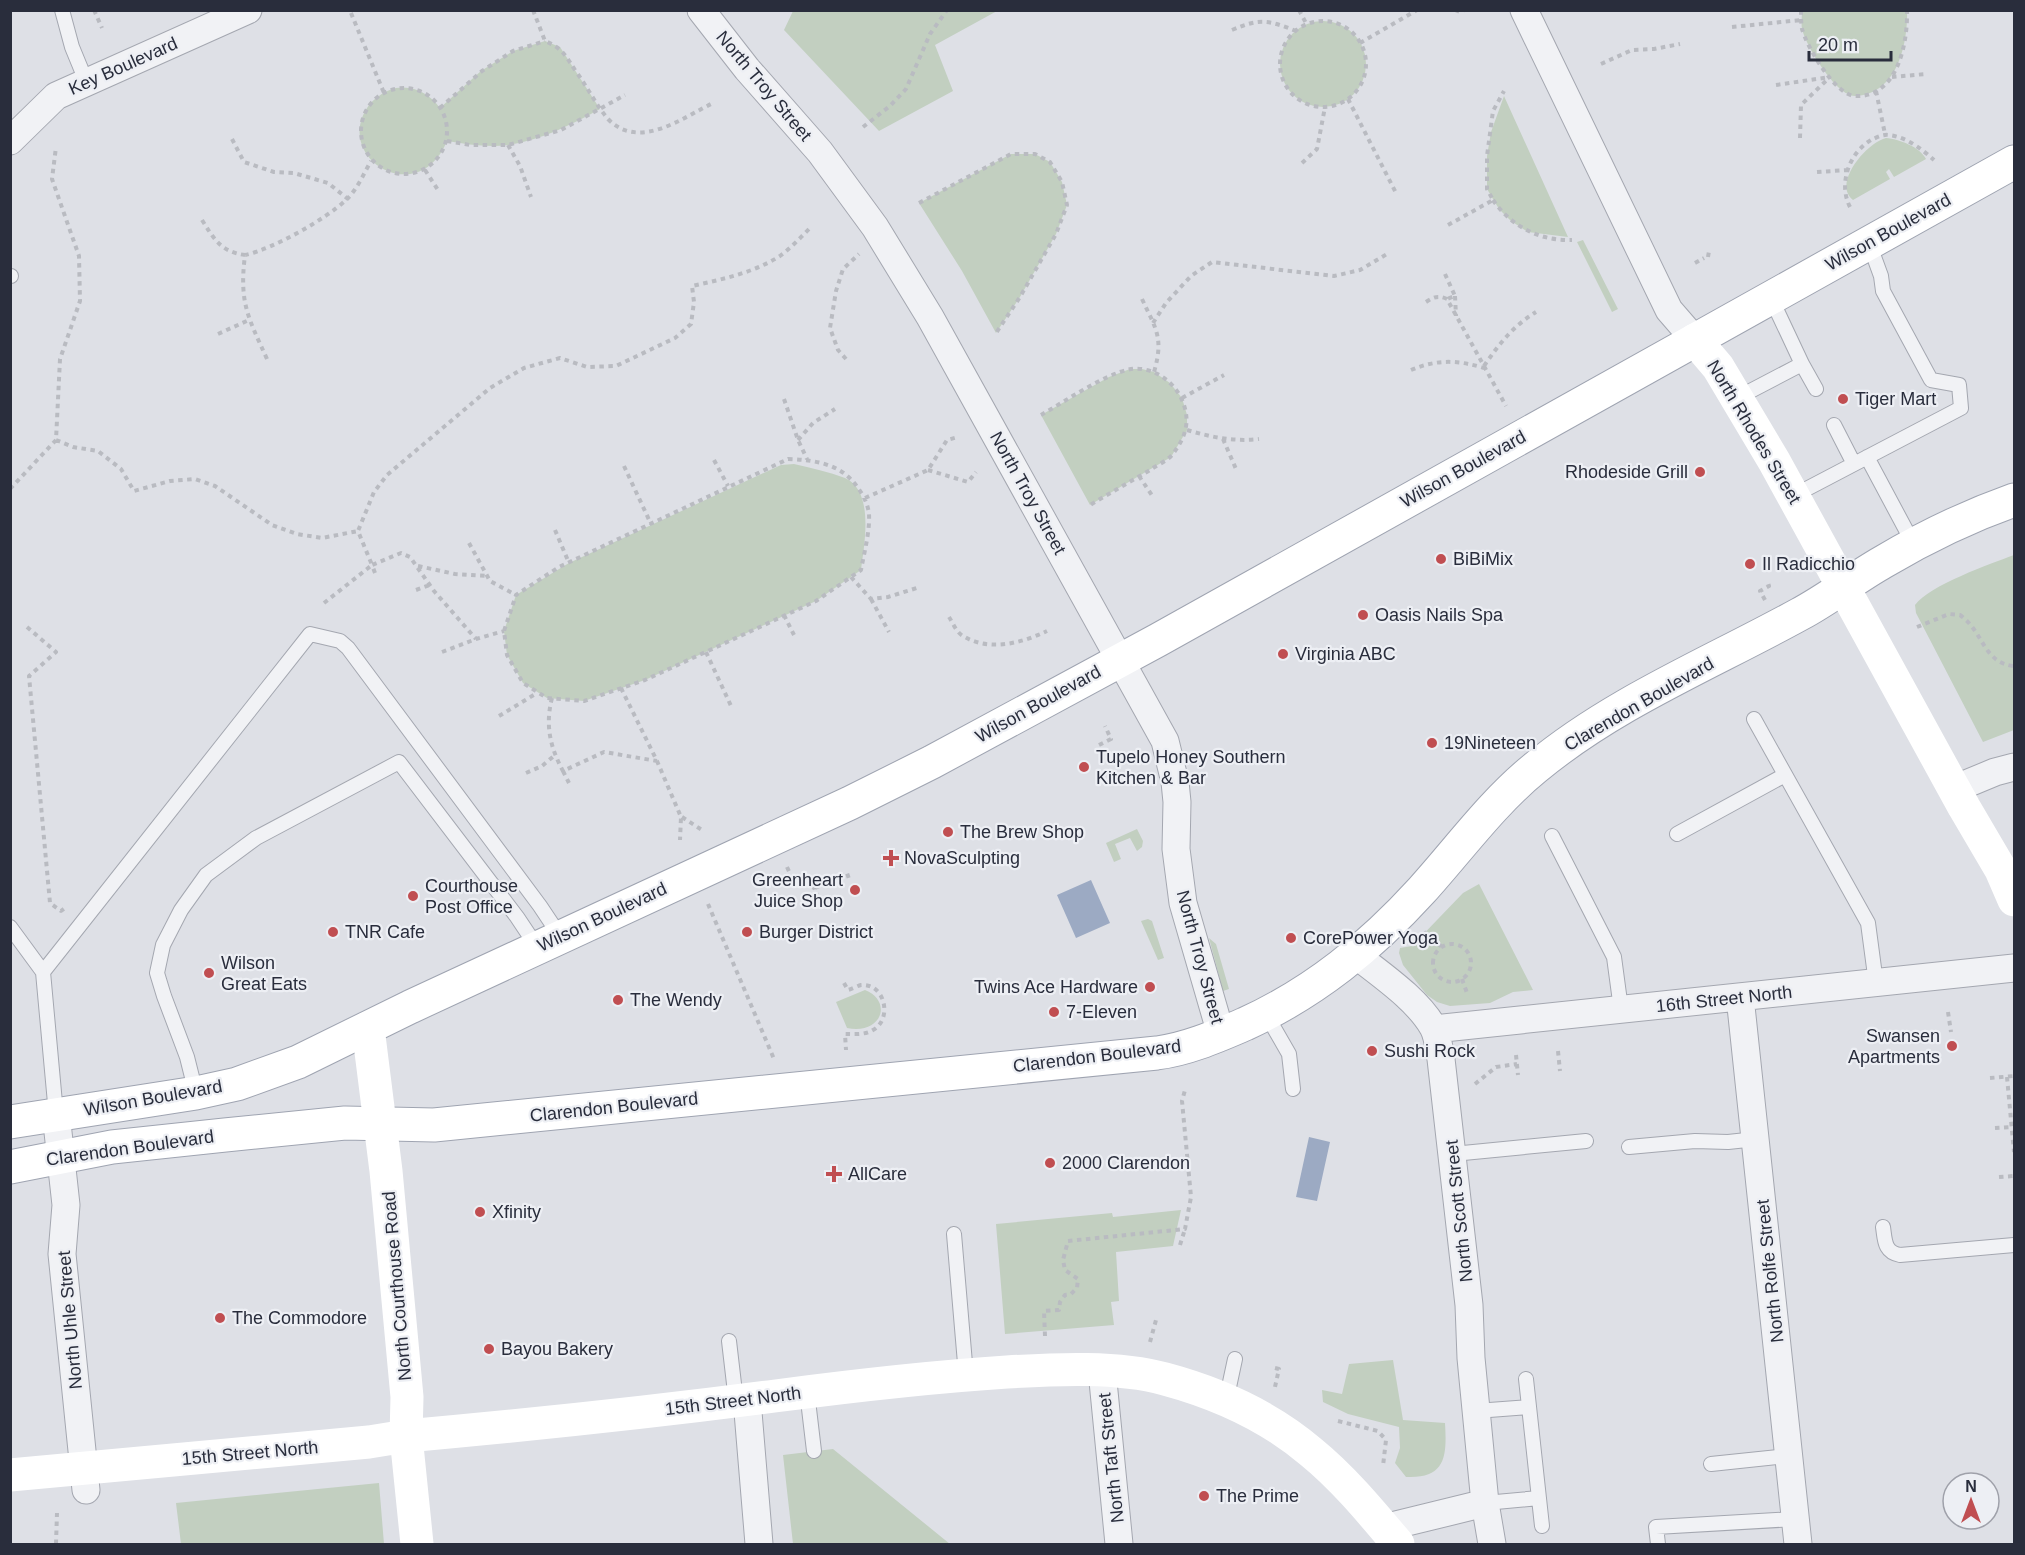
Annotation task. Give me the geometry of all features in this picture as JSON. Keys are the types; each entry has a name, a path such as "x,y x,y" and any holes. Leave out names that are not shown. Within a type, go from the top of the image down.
{"main road":[{"name":"Wilson Boulevard","path":"10,1122 196,1093 266,1075 850,803 932,762 1120,660 2014,162"},
{"name":"North Rhodes Street","path":"1695,340 1718,367 1793,496 2001,870 2014,900"},
{"name":"Clarendon Boulevard","path":"10,1167 112,1147 225,1134 345,1123 434,1125 1179,1049 1266,1014 1318,984 1356,955 1390,924 1505,796 1535,768 1575,738 1620,711 1804,612 1914,545 1953,525 2014,500"},
{"name":"North Courthouse Road","path":"368,1028 381,1125 407,1397 406,1436 417,1545"},
{"name":"15th Street North","path":"10,1475 85,1479 406,1436 896,1381 1052,1369 1102,1371 1165,1379 1226,1402 1274,1425 1313,1453 1349,1489 1390,1536"}],"street":[{"name":"Key Boulevard","path":"10,141 56,96 248,10"},
{"name":"North Troy Street","path":"702,10 747,69 820,152 880,235 930,317 1166,741 1172,760 1177,796 1177,860 1183,903 1221,1034"},
{"name":"North Rhodes Street","path":"1524,10 1669,310 1695,340"},
{"path":"1954,789 1995,772 2014,767"},
{"name":"North Scott Street","path":"1356,955 1404,994 1434,1029 1441,1059 1454,1154 1469,1305 1476,1411 1485,1503 1492,1545"},
{"name":"16th Street North","path":"1434,1029 2014,968"},
{"name":"North Rolfe Street","path":"1740,997 1797,1532"},
{"name":"North Uhle Street","path":"56,1114 66,1205 62,1254 85,1479"},
{"name":"North Taft Street","path":"1102,1371 1119,1545"},
{"path":"742,1400 759,1545"},
{"path":"1390,1536 1485,1503"}],"lane":[{"path":"62,10 72,47 86,81"},
{"path":"1793,496 1961,408 1959,385 1931,380 1883,291 1881,276 1869,243"},
{"path":"1771,297 1816,389"},
{"path":"1737,398 1802,364"},
{"path":"1834,425 1854,464"},
{"path":"1867,457 1914,545"},
{"path":"43,972 310,634 340,641 348,648 533,896 548,942"},
{"path":"1754,719 1868,922 1876,983"},
{"path":"196,1093 187,1057 157,973 163,945 181,910 206,875 256,838 399,762 517,917 548,942"},
{"path":"1677,834 1785,775"},
{"path":"1552,836 1614,957 1621,1009"},
{"path":"10,927 43,972 56,1114"},
{"path":"1266,1014 1289,1054 1293,1089"},
{"path":"1629,1147 1695,1141 1728,1142 1756,1139"},
{"path":"1454,1154 1586,1141"},
{"path":"1883,1227 1885,1245 1891,1252 1900,1255 2014,1245"},
{"path":"954,1234 966,1375"},
{"path":"729,1341 742,1400"},
{"path":"1226,1402 1235,1359"},
{"path":"1526,1379 1542,1526"},
{"path":"807,1392 814,1451"},
{"path":"1476,1411 1529,1407"},
{"path":"1711,1464 1788,1456"},
{"path":"1485,1503 1539,1498"},
{"path":"1658,1545 1656,1527 1797,1532"}],"path":[{"path":"94,10 102,28"},
{"path":"533,10 546,41"},
{"path":"863,127 890,106 906,89 930,34 946,10"},
{"path":"1299,10 1307,25"},
{"path":"1455,10 1460,12 1464,10"},
{"path":"1801,10 1801,21 1808,43 1819,63 1840,89 1853,96 1876,91 1891,77 1898,66 1906,39 1907,10"},
{"path":"1360,43 1417,11"},
{"path":"351,13 384,93"},
{"path":"1232,30 1252,21 1280,25 1296,31"},
{"path":"1319,21 1342,26 1360,43 1365,54 1366,67 1357,90 1348,99 1337,105 1311,106 1299,100 1289,91 1282,80 1281,53 1286,41 1296,31 1319,21"},
{"path":"1732,27 1801,21"},
{"path":"440,108 482,71 513,51 546,41 560,47 600,109 618,126 639,134 664,127 713,103"},
{"path":"1601,64 1632,50 1680,44"},
{"path":"1891,77 1926,74"},
{"path":"1776,85 1830,77"},
{"path":"1800,138 1802,105 1830,77"},
{"path":"397,88 411,88 425,93 436,101 440,108 447,126 447,141 435,162 425,170 411,175 397,175 382,170 371,161 360,136 365,111 373,100 397,88"},
{"path":"1504,91 1493,111 1487,156 1487,189 1492,200 1511,221 1528,232 1550,238 1572,240"},
{"path":"1876,91 1885,135"},
{"path":"447,141 471,145 508,145 561,130 625,95"},
{"path":"1348,99 1396,193"},
{"path":"1302,163 1317,149 1325,107"},
{"path":"1850,207 1845,191 1848,170 1856,154 1865,144 1885,135 1899,137 1915,145 1934,160"},
{"path":"232,139 244,162 274,172 294,173 328,183 348,199"},
{"path":"508,145 520,166 531,196"},
{"path":"10,489 56,440 60,359 81,301 79,256 52,179 56,147"},
{"path":"919,203 1011,154 1035,154 1050,162 1062,182 1067,205 1056,234 1020,297 996,333"},
{"path":"202,220 216,243 235,254 245,255 258,252 288,238 327,215 348,199 371,161"},
{"path":"425,170 438,190"},
{"path":"1817,171 1848,170"},
{"path":"1448,225 1492,200"},
{"path":"375,573 358,531 374,492 387,475 490,388 524,369 560,358 587,367 616,366 675,338 691,324 694,302 692,286 732,278 757,267 781,255 811,227"},
{"path":"846,359 838,350 830,328 836,291 843,269 880,235"},
{"path":"1695,263 1706,257 1709,251"},
{"path":"1153,323 1166,303 1191,276 1212,262 1334,276 1360,270 1387,254"},
{"path":"245,255 243,298 249,320 267,359"},
{"path":"1444,274 1455,296 1456,316"},
{"path":"1426,302 1434,297 1441,296 1447,299 1506,406"},
{"path":"1447,299 1455,296"},
{"path":"1142,299 1159,336 1159,355 1154,372"},
{"path":"1484,367 1504,337 1536,312"},
{"path":"218,334 249,320"},
{"path":"1411,370 1447,360 1484,367"},
{"path":"1041,415 1109,377 1130,369 1154,372 1170,383 1182,398 1187,415 1187,430 1171,457 1090,505"},
{"path":"1182,398 1224,375"},
{"path":"784,399 807,459"},
{"path":"798,440 813,423 834,408"},
{"path":"1187,430 1223,439 1245,441 1259,439"},
{"path":"865,498 928,470 947,440 958,437"},
{"path":"1223,439 1236,470"},
{"path":"56,440 73,447 98,451 121,469 134,491 170,481 195,479 214,486 272,525 297,534 322,538 358,531"},
{"path":"788,459 807,459 822,462 847,474 865,498 869,516 861,570 816,601 645,680 584,701 547,698 523,683 507,655 504,631 516,595 569,563 728,486 788,459"},
{"path":"714,460 728,486"},
{"path":"624,466 651,524"},
{"path":"928,470 968,482 976,472"},
{"path":"1139,476 1153,497"},
{"path":"555,530 569,563"},
{"path":"469,543 490,581 516,595"},
{"path":"324,603 372,565 401,553 410,557 430,585 476,639"},
{"path":"417,566 455,574 488,576"},
{"path":"851,577 871,599 889,632"},
{"path":"1765,600 1760,591 1770,586 1768,583"},
{"path":"416,590 430,585"},
{"path":"871,599 888,597 920,587"},
{"path":"1917,627 1949,614 1960,615 1981,638 1995,660 2003,665 2014,666"},
{"path":"784,615 794,635"},
{"path":"949,617 964,636 982,643 1006,645 1047,631"},
{"path":"27,627 56,652 29,676 50,903 61,911 67,907"},
{"path":"442,652 504,631"},
{"path":"706,651 732,708"},
{"path":"621,688 657,761 681,817 680,840"},
{"path":"499,716 538,692"},
{"path":"552,698 548,730 555,755 569,783"},
{"path":"1099,745 1111,739 1105,726"},
{"path":"563,771 604,752 657,761"},
{"path":"526,773 542,766 555,755"},
{"path":"681,817 702,830"},
{"path":"787,867 793,880 804,878 810,882 818,894"},
{"path":"815,888 847,873 849,879"},
{"path":"708,904 774,1059"},
{"path":"1424,932 1442,947"},
{"path":"1458,944 1468,952 1471,958 1471,970 1462,979 1447,981 1436,974 1433,965 1434,958 1442,947 1458,944"},
{"path":"1462,979 1467,993"},
{"path":"844,983 848,990 860,985 874,988 881,996 884,1005 883,1018 876,1028 865,1033 845,1034 846,1050"},
{"path":"1948,1012 1951,1032"},
{"path":"1558,1051 1560,1071"},
{"path":"1516,1055 1518,1075"},
{"path":"1476,1084 1496,1067 1517,1064"},
{"path":"1990,1078 2014,1076"},
{"path":"2007,1077 2014,1152"},
{"path":"1180,1245 1191,1197 1182,1101 1185,1090"},
{"path":"1995,1128 2012,1127"},
{"path":"2000,1177 2014,1176"},
{"path":"1045,1336 1044,1311 1059,1310 1060,1302 1065,1295 1071,1294 1077,1288 1078,1279 1065,1270 1063,1260 1068,1241 1185,1229"},
{"path":"1150,1342 1156,1320"},
{"path":"1275,1368 1279,1369 1275,1387"},
{"path":"1338,1421 1378,1431 1386,1440 1383,1466"},
{"path":"56,1545 57,1513"}],"green space":[{"path":"793,10 997,11 935,45 953,91 879,131 784,30"},
{"path":"1802,11 1907,11 1902,52 1890,77 1881,87 1869,93 1855,96 1839,88 1809,47 1802,29"},
{"path":"1323,21 1339,25 1353,34 1362,48 1366,64 1362,80 1353,94 1339,103 1323,107 1307,103 1293,94 1284,80 1280,64 1284,48 1293,34 1307,25"},
{"path":"545,41 560,47 600,109 556,131 520,143 493,146 447,141 434,162 417,172 400,174 383,169 369,158 361,142 360,124 369,105 381,94 396,88 415,89 426,95 440,108 481,71 513,51"},
{"path":"1504,96 1568,237 1528,232 1511,221 1499,209 1487,189 1487,156 1491,132"},
{"path":"1886,138 1909,144 1926,159 1894,177 1889,169 1886,172 1890,179 1853,200 1846,184 1854,165 1869,148"},
{"path":"1011,154 1035,154 1050,162 1062,182 1067,205 1056,234 1020,297 996,333 962,271 919,203"},
{"path":"1583,240 1618,309 1612,312 1577,242"},
{"path":"1130,369 1154,372 1170,383 1182,398 1187,415 1187,430 1171,457 1090,505 1041,415 1109,377"},
{"path":"794,464 845,478 861,494 865,534 861,570 816,601 645,680 584,701 547,698 523,683 507,655 504,631 516,595 569,563 781,465"},
{"path":"2014,555 2014,730 1983,742 1916,613 1915,605 1933,590"},
{"path":"1137,829 1143,841 1142,847 1137,851 1130,838 1115,844 1121,859 1114,862 1106,843"},
{"path":"1479,884 1533,990 1513,992 1490,1003 1450,1006 1437,1002 1427,995 1403,965 1399,953 1400,948 1412,946 1463,893"},
{"path":"1148,919 1152,921 1164,958 1158,960 1141,921"},
{"path":"1209,938 1216,944 1229,989 1223,991"},
{"path":"865,990 874,995 879,1002 880,1016 869,1027 847,1028 836,1002"},
{"path":"1181,1210 1173,1246 1116,1252 1119,1301 1111,1302 1114,1325 1005,1334 996,1224 1112,1213 1113,1217"},
{"path":"1393,1360 1403,1420 1445,1423 1445,1446 1441,1463 1429,1474 1419,1477 1406,1477 1395,1463 1400,1448 1399,1427 1348,1414 1323,1402 1322,1390 1342,1394 1349,1364"},
{"path":"833,1449 950,1544 793,1544 783,1455"},
{"path":"379,1483 384,1544 181,1544 176,1503"}],"water":[{"path":"1091,880 1110,923 1076,938 1057,895"},
{"path":"1309,1137 1330,1142 1317,1201 1296,1197"}],"place":[{"name":"Tiger Mart","path":"1843,399"},
{"name":"Rhodeside Grill","path":"1700,472"},
{"name":"BiBiMix","path":"1441,559"},
{"name":"Il Radicchio","path":"1750,564"},
{"name":"Oasis Nails Spa","path":"1363,615"},
{"name":"Virginia ABC","path":"1283,654"},
{"name":"19Nineteen","path":"1432,743"},
{"name":"Tupelo Honey Southern Kitchen & Bar","path":"1084,767"},
{"name":"The Brew Shop","path":"948,832"},
{"name":"NovaSculpting","path":"891,858"},
{"name":"Greenheart Juice Shop","path":"855,890"},
{"name":"Courthouse Post Office","path":"413,896"},
{"name":"TNR Cafe","path":"333,932"},
{"name":"Burger District","path":"747,932"},
{"name":"CorePower Yoga","path":"1291,938"},
{"name":"Wilson Great Eats","path":"209,973"},
{"name":"Twins Ace Hardware","path":"1150,987"},
{"name":"The Wendy","path":"618,1000"},
{"name":"7-Eleven","path":"1054,1012"},
{"name":"Swansen Apartments","path":"1952,1046"},
{"name":"Sushi Rock","path":"1372,1051"},
{"name":"2000 Clarendon","path":"1050,1163"},
{"name":"AllCare","path":"834,1174"},
{"name":"Xfinity","path":"480,1212"},
{"name":"The Commodore","path":"220,1318"},
{"name":"Bayou Bakery","path":"489,1349"},
{"name":"The Prime","path":"1204,1496"}]}
